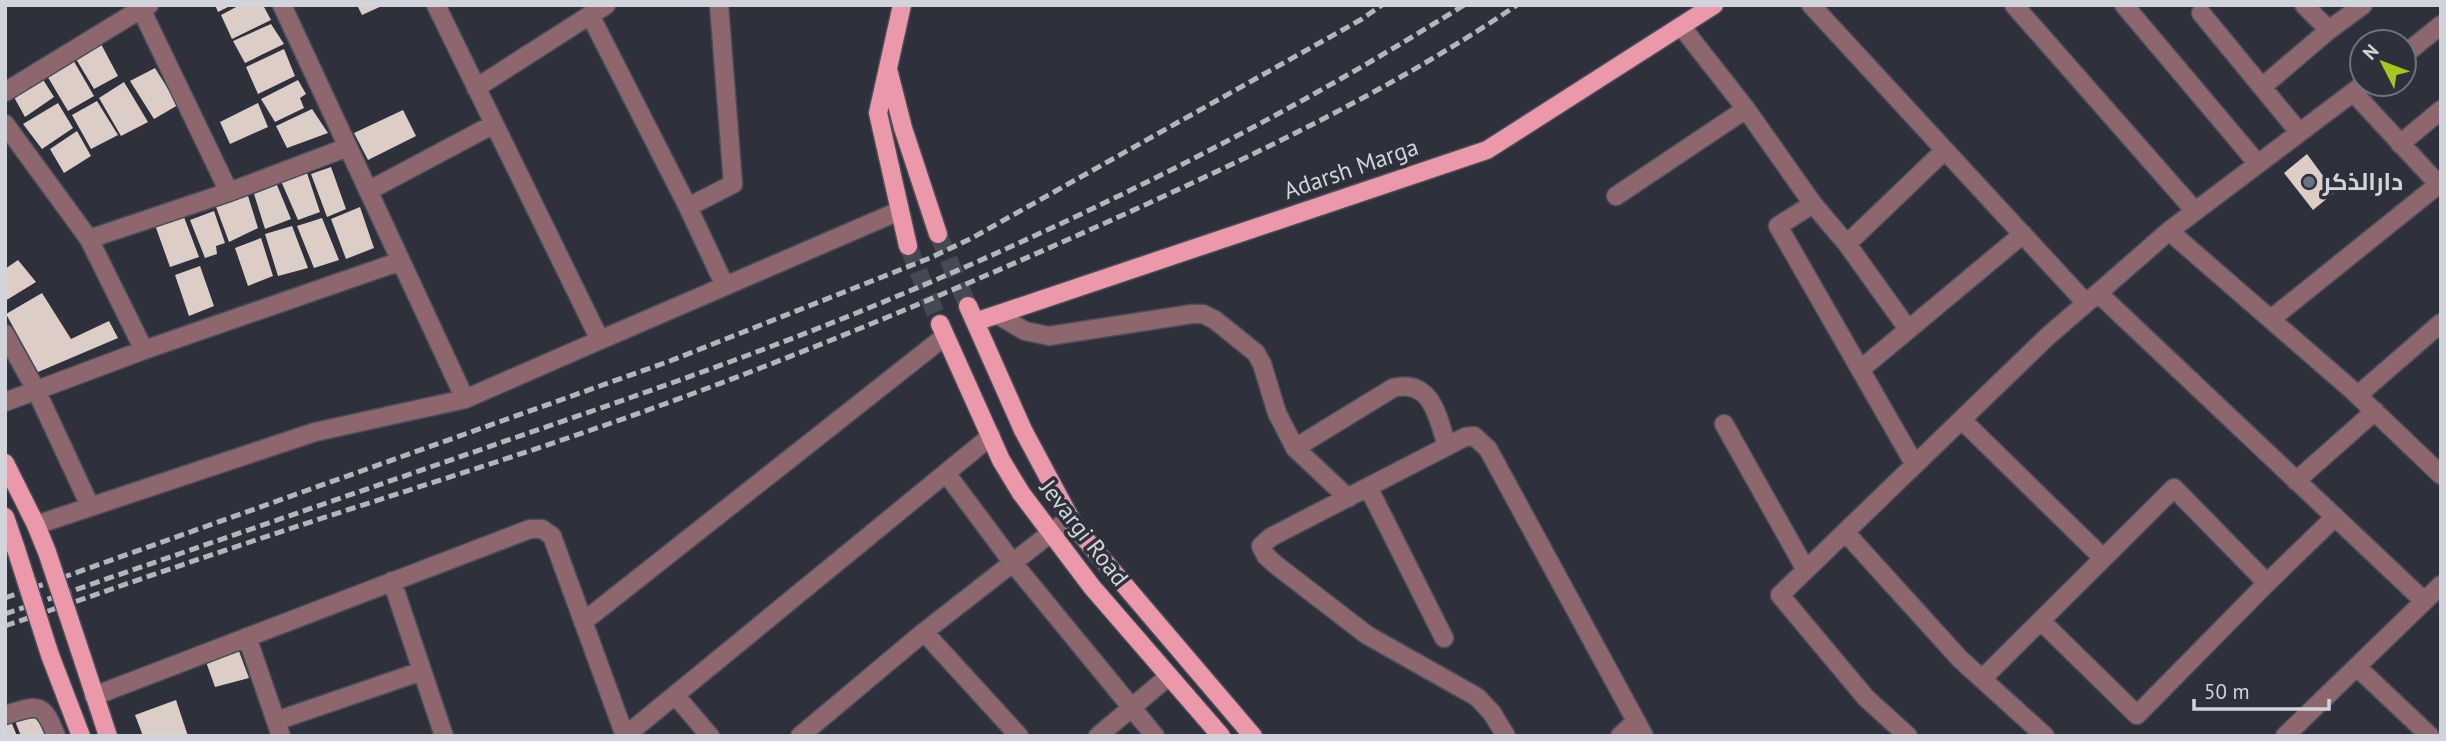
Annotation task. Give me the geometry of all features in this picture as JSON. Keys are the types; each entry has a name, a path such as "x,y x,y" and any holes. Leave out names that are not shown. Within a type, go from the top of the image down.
{"main road":[{"path":"902,5 878,113 908,247"},
{"name":"Adarsh Marga","path":"1070,518 1023,430 972,314 998,315 1486,150 1714,5"},
{"path":"889,69 903,128 938,234"},
{"name":"Jevargi Road","path":"942,330 1001,460 1021,493 1092,587 1222,736"},
{"path":"5,463 47,552 108,736"},
{"path":"5,517 50,655 81,736"},
{"path":"1070,518 1253,736"}],"street":[{"path":"282,5 465,399"},
{"path":"436,5 600,340"},
{"path":"688,207 733,184 719,5"},
{"path":"1811,5 2022,234 2296,481 2424,601"},
{"path":"2014,5 2195,211"},
{"path":"2124,5 2258,163"},
{"path":"2304,5 2329,30"},
{"path":"2262,87 2363,5"},
{"path":"5,92 145,7 229,192"},
{"path":"476,88 598,10 725,286"},
{"path":"2201,13 2298,132"},
{"path":"2418,44 2441,25"},
{"path":"1681,26 1746,109 1813,204 1847,244 1908,329"},
{"path":"1908,736 1866,698 1780,595 2048,336 2169,230 2348,96"},
{"path":"2271,319 2440,186 2400,144 2366,98"},
{"path":"1616,196 1746,109"},
{"path":"2400,144 2441,110"},
{"path":"5,124 89,239 144,350"},
{"path":"368,191 494,124"},
{"path":"89,239 348,148"},
{"path":"1847,244 1945,150"},
{"path":"1813,204 1778,226 1915,465"},
{"path":"36,525 314,432 465,399 899,211"},
{"path":"2169,230 2358,395 2440,473"},
{"path":"1861,369 2022,234"},
{"path":"5,402 144,350 401,261"},
{"path":"998,315 1024,331 1049,336 1192,314 1203,314 1215,320 1256,353 1277,413 1295,448 1348,498"},
{"path":"2358,395 2441,323"},
{"path":"583,622 942,330"},
{"path":"5,334 36,390 90,506"},
{"path":"1295,448 1393,388 1406,385 1417,388 1429,399 1447,446"},
{"path":"2296,481 2375,411"},
{"path":"1962,420 2103,558"},
{"path":"1724,424 1806,570"},
{"path":"94,696 530,529 542,529 552,536 625,736 990,436"},
{"path":"1506,736 1492,713 1477,697 1367,635 1276,565 1261,546 1271,537 1368,486 1465,437 1475,436 1488,449 1640,729 1620,736"},
{"path":"946,472 1013,563 1155,736"},
{"path":"1368,486 1444,638"},
{"path":"1982,679 2174,488 2267,583"},
{"path":"2041,621 2137,715 2334,517"},
{"path":"800,736 924,632 1070,518"},
{"path":"1845,532 1960,659 2045,736"},
{"path":"392,581 444,736"},
{"path":"2295,733 2357,667 2441,585"},
{"path":"924,632 1019,736"},
{"path":"247,636 279,728 422,670"},
{"path":"2357,667 2430,736"},
{"path":"1098,736 1169,676"},
{"path":"675,695 710,736"},
{"path":"5,715 38,708 46,714 56,736"}],"building":[{"path":"215,5 232,5 218,12"},
{"path":"240,5 263,5 271,20 232,39 221,15"},
{"path":"357,5 384,5 362,15"},
{"path":"271,24 284,44 245,63 233,41"},
{"path":"101,44 118,76 94,89 76,59"},
{"path":"284,49 295,76 258,94 246,67"},
{"path":"72,58 94,96 68,111 46,74"},
{"path":"155,68 178,105 154,119 130,81"},
{"path":"42,78 54,97 25,117 14,97"},
{"path":"298,80 306,94 300,98 304,108 275,122 261,99"},
{"path":"124,82 148,122 121,136 99,98"},
{"path":"97,101 118,135 91,149 72,115"},
{"path":"58,103 73,128 42,149 23,124"},
{"path":"258,103 268,127 230,144 220,122"},
{"path":"312,109 328,133 287,148 276,126"},
{"path":"403,110 416,136 368,160 354,133"},
{"path":"77,131 91,156 64,173 50,149"},
{"name":"دارالذکر","path":"2307,154 2335,192 2313,210 2284,173"},
{"path":"331,167 346,209 327,217 311,174"},
{"path":"307,173 320,212 298,220 281,181"},
{"path":"277,185 291,219 265,229 254,194"},
{"path":"248,196 258,228 229,242 216,207"},
{"path":"360,207 374,248 346,259 331,219"},
{"path":"214,211 225,243 216,246 217,254 205,258 190,220"},
{"path":"184,217 199,257 170,267 155,225"},
{"path":"322,218 339,260 314,268 297,226"},
{"path":"292,226 308,268 278,276 265,234"},
{"path":"261,238 273,276 248,286 235,248"},
{"path":"18,260 36,282 5,301 5,269"},
{"path":"200,266 214,306 189,316 175,275"},
{"path":"42,293 71,339 109,321 118,338 38,372 6,314"},
{"path":"237,646 249,678 215,687 205,659"},
{"path":"176,700 188,736 143,736 135,715"},
{"path":"38,712 47,736 21,736 15,721"},
{"path":"10,719 17,736 5,736 5,721"}],"tunnel":[{"path":"938,234 968,306"},
{"path":"908,246 940,324"}],"railway":[{"path":"5,598 670,361 930,258 972,238 1362,19 1382,5"},
{"path":"5,614 644,393 854,314 1011,247 1166,173 1318,92 1464,5"},
{"path":"5,626 614,422 738,377 860,328 1103,224 1262,150 1367,96 1517,5"}],"place":[{"name":"دارالذکر","path":"2309,182"}]}
